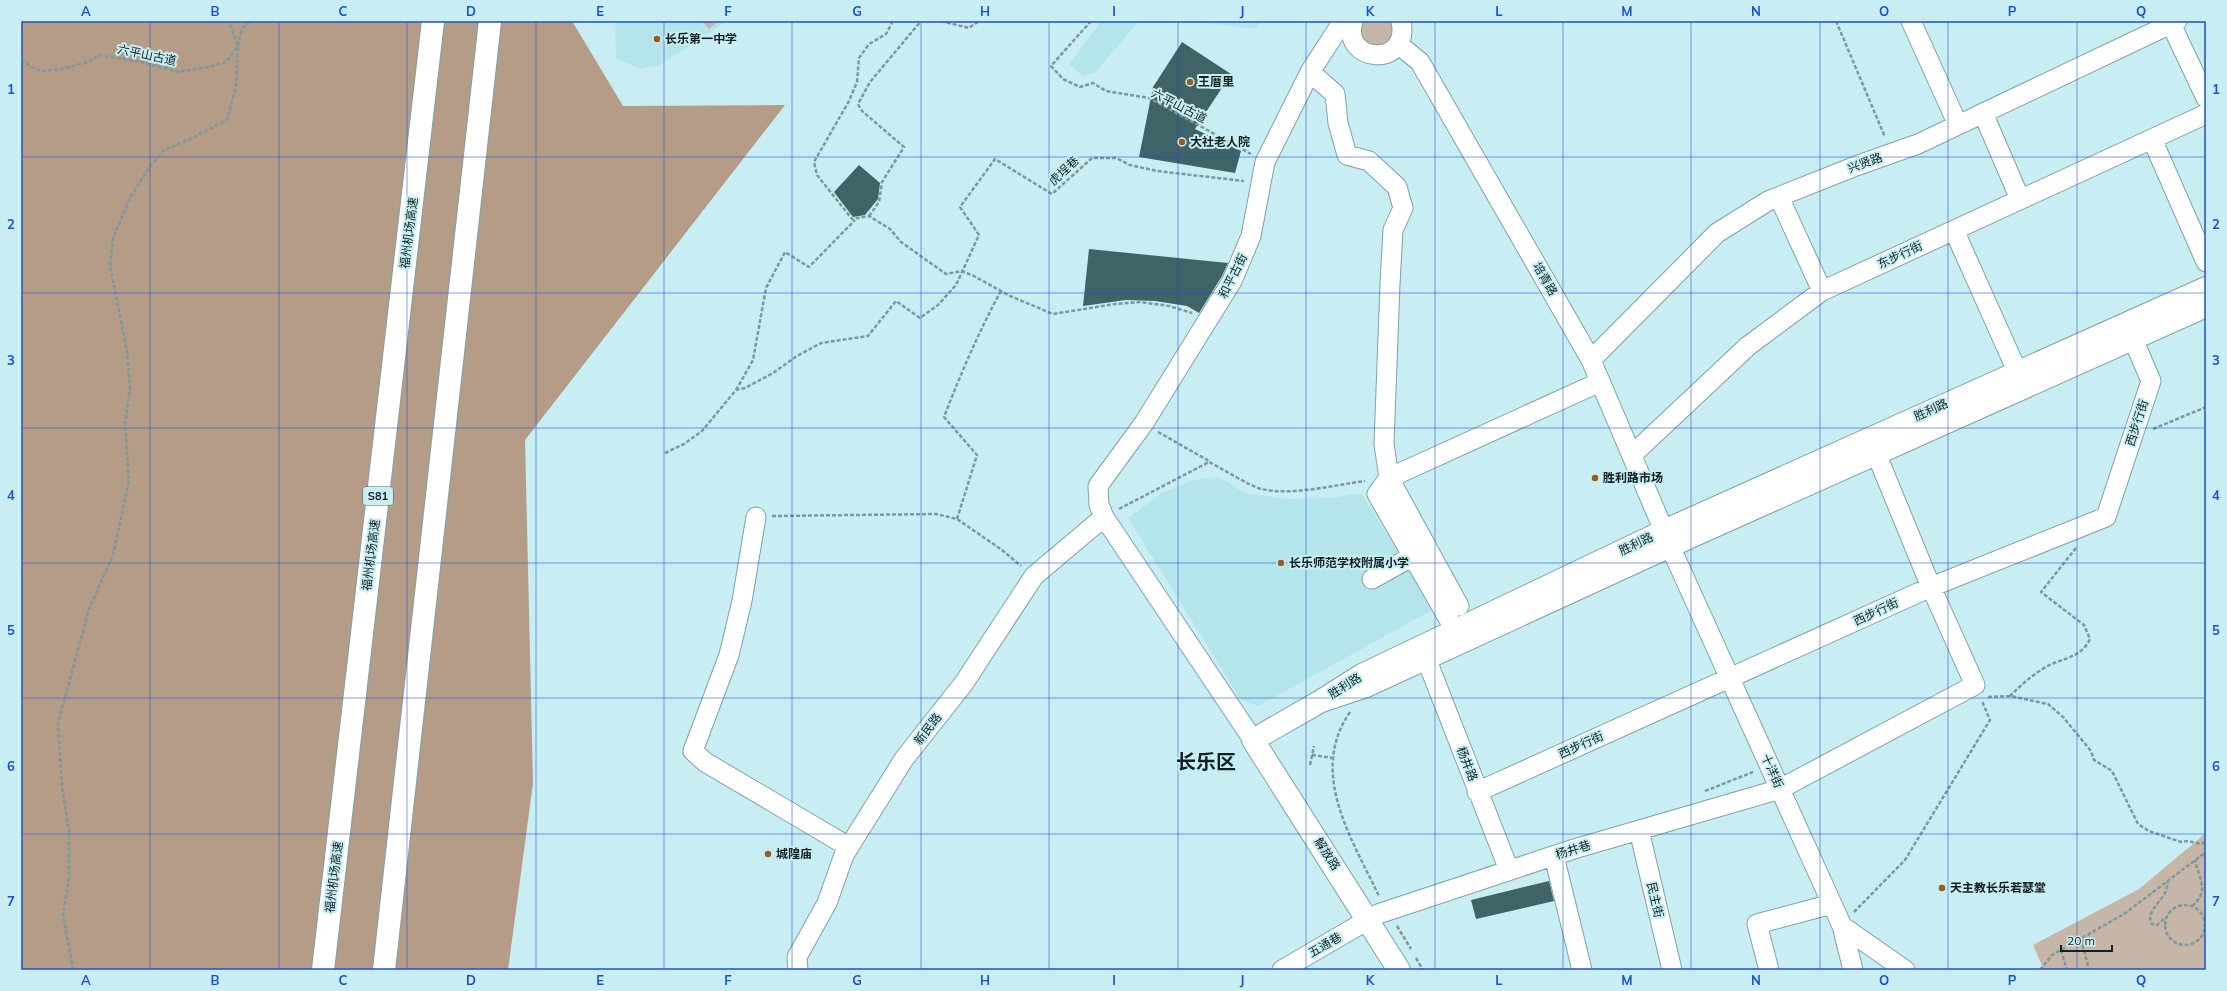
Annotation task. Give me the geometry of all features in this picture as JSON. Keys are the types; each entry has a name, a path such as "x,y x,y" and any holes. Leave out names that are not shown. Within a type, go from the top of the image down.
{"main road":[{"name":"福州机场高速","path":"323,970 434,21"},
{"path":"384,970 490,21"},
{"name":"胜利路","path":"1321,701 1366,686 1426,658 1667,538 2018,371 2206,288"},
{"name":"胜利路","path":"1321,701 1362,676 1455,630 1667,538 1876,453 2206,306"},
{"path":"1253,740 1321,701"},
{"name":"解放路","path":"1253,740 1369,919 1407,963"}],"street":[{"name":"和平古街","path":"1253,740 1104,517 1100,506 1098,486 1144,423 1209,320 1243,260 1251,236 1265,162 1310,72 1343,21"},
{"path":"1353,21 1351,30 1352,38 1362,51 1370,55 1385,54 1398,44 1402,37 1401,21"},
{"path":"1911,21 1958,125"},
{"path":"2174,22 2206,98"},
{"name":"兴贤路","path":"1591,360 1717,233 1768,201 1918,144 2174,22"},
{"name":"培青路","path":"1398,44 1420,62 1591,360 1667,538"},
{"path":"1310,72 1335,94 1338,123 1347,155 1369,161 1397,187 1403,208 1393,230 1384,444 1389,478 1459,606"},
{"path":"1983,113 2020,199"},
{"name":"东步行街","path":"1632,455 1748,346 1822,291 2206,114"},
{"path":"2152,139 2206,262"},
{"path":"1779,197 1822,291"},
{"path":"1954,230 2018,371"},
{"name":"西步行街","path":"1477,792 1931,587 2106,517 2151,381 2133,339"},
{"path":"1455,630 1377,494 1389,478 1600,382"},
{"path":"1876,453 1931,587 1975,685"},
{"path":"756,517 742,601 729,655 693,750 705,762 849,847"},
{"name":"新民路","path":"798,970 797,957 827,903 844,856 904,759 964,683 1034,576 1104,517"},
{"name":"十洋街","path":"1667,538 1842,926 1853,970"},
{"path":"1372,579 1413,556"},
{"name":"杨井路","path":"1426,658 1477,792 1509,870"},
{"name":"杨井巷","path":"1369,919 1388,911 1509,870 1780,789 1975,685"},
{"name":"民主街","path":"1639,830 1672,970"},
{"path":"1554,856 1582,970"},
{"path":"1769,970 1757,924 1832,904"},
{"name":"五通巷","path":"1282,970 1369,919"},
{"path":"1842,926 1905,970"}],"path":[{"path":"73,970 63,914 69,878 69,831 62,786 58,723 89,609 113,555 129,481 125,422 130,389 127,351 110,266 114,238 131,196 149,168 164,150 227,120 236,87 238,46 229,21"},
{"name":"六平山古道","path":"21,60 37,70 48,71 88,62 99,55 142,62 178,72 226,62 238,46 242,29 250,21"},
{"path":"855,220 841,207 824,185 817,175 814,162 849,101 856,82 859,58 869,44 886,34 893,21"},
{"path":"665,453 684,444 702,430 736,390 753,360 766,288 785,252 809,267 855,220 870,216 879,202 882,182 904,147 862,111 858,104 870,82 921,21"},
{"path":"941,21 969,28 979,21"},
{"name":"六平山古道","path":"1091,21 1051,66 1063,79 1080,87 1093,83 1106,91 1149,98 1265,162"},
{"path":"1836,21 1892,153"},
{"name":"虎埕巷","path":"962,271 979,235 960,207 995,159 1052,194 1092,158 1116,158 1130,165 1157,171 1261,183"},
{"path":"870,216 890,230 901,242 946,274 962,271 1002,290 1010,296 1053,314 1115,304 1140,302 1169,306 1209,320"},
{"path":"736,390 745,388 773,373 821,343 868,336 896,302 920,318 938,305 956,285 962,271"},
{"path":"958,519 977,455 944,417 984,320 1002,290"},
{"path":"2132,437 2206,407"},
{"path":"1144,423 1209,462 1260,489 1284,491 1312,489 1389,478"},
{"path":"1104,517 1209,462"},
{"path":"756,517 786,515 936,514 958,519 1002,550 1034,576"},
{"path":"2087,525 2072,555 2042,592 2084,625 2090,639 2086,648 2075,655 2045,667 2020,685 2010,696 2048,704 2063,718 2091,751 2094,760 2112,772 2138,824 2149,831 2181,842 2188,841 2201,844 2206,842"},
{"path":"1842,926 1905,860 1990,720 1975,685"},
{"path":"1310,765 1314,746"},
{"path":"1312,755 1333,758"},
{"path":"1697,794 1754,772"},
{"path":"2040,970 2052,955 2124,914 2206,852"},
{"path":"2168,880 2166,892 2150,913 2149,920 2152,924 2157,925 2167,914 2178,906 2192,906 2200,900 2202,891 2195,860"},
{"path":"2167,914 2165,921 2166,934 2170,939 2181,945 2193,944 2199,940 2205,926 2202,915 2192,906"},
{"path":"1396,924 1411,950"},
{"path":"2081,939 2089,970"},
{"path":"2061,950 2067,970"},
{"path":"1407,963 1423,970"}],"shaded area":[{"path":"21,21 572,21 623,106 785,105 525,440 533,783 508,970 21,970"},
{"name":"长乐第一中学","path":"615,21 727,21 660,65 640,69 616,58"},
{"path":"702,21 719,21 709,29"},
{"path":"1101,21 1139,21 1096,72 1083,76 1069,65"},
{"path":"1189,21 1262,21 1256,29"},
{"path":"1362,21 1392,21 1392,38 1384,45 1373,46 1363,40 1360,34"},
{"name":"长乐师范学校附属小学","path":"1219,477 1245,493 1288,499 1331,498 1361,493 1434,609 1258,706 1241,700 1128,518 1162,493 1194,480"},
{"path":"2206,833 2206,970 2044,970 2033,945 2139,889"}],"building":[{"path":"1182,42 1231,74 1195,129 1241,151 1235,173 1139,157 1153,87"},
{"path":"859,165 880,183 878,199 865,215 853,217 834,192"},
{"path":"1089,249 1228,263 1222,276 1199,313 1187,306 1155,301 1126,300 1083,306"},
{"path":"1549,881 1554,901 1476,919 1471,900"}],"place":[{"name":"长乐第一中学","path":"657,39"},
{"name":"王厝里","path":"1190,82"},
{"name":"大社老人院","path":"1182,142"},
{"name":"胜利路市场","path":"1595,478"},
{"name":"长乐师范学校附属小学","path":"1281,563"},
{"name":"城隍庙","path":"768,854"},
{"name":"天主教长乐若瑟堂","path":"1942,888"}],"district":[{"name":"长乐区","path":"1206,762"}]}
